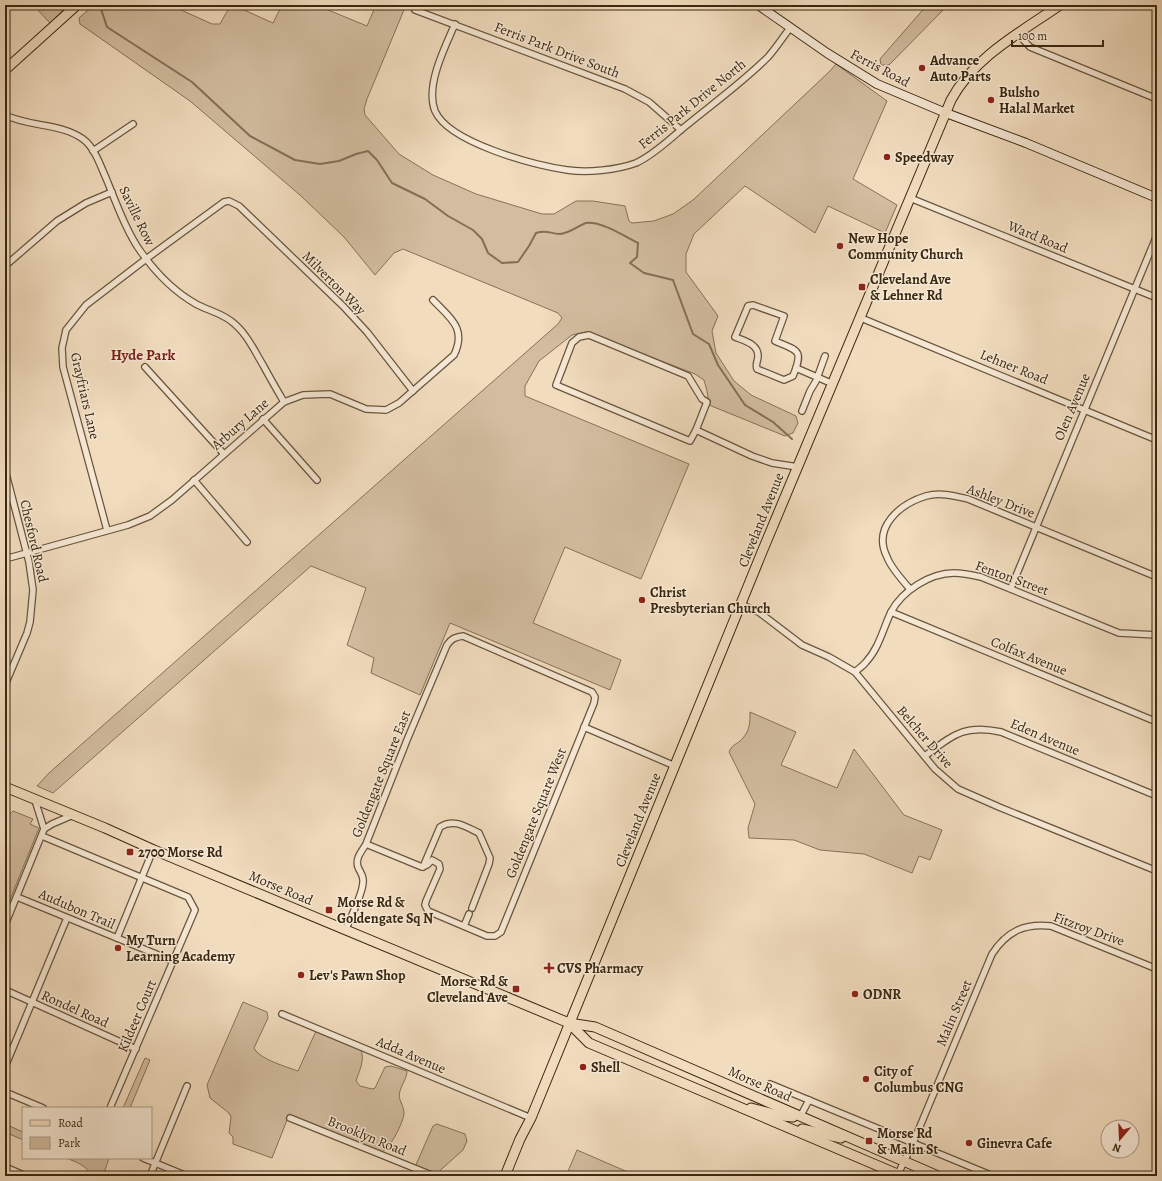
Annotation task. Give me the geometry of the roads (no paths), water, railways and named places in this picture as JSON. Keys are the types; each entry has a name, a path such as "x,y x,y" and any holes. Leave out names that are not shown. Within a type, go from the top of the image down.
{"main road":[{"path":"5,70 77,5"},
{"name":"Ferris Road","path":"758,5 842,63 877,84 946,113 1006,135 1157,198"},
{"name":"Cleveland Avenue","path":"505,1176 520,1138 531,1118 741,604 946,113 960,85 969,73 1018,34 1060,5"},
{"name":"Morse Road","path":"5,788 73,815 153,850 569,1023 595,1027 938,1176"},
{"name":"Morse Road","path":"569,1023 589,1043 900,1175"},
{"path":"726,1102 782,1116 800,1117"},
{"path":"794,1131 802,1129 831,1137 855,1140"}],"street":[{"name":"Ferris Park Drive South","path":"416,10 625,89 649,102 681,130"},
{"name":"Ferris Park Drive North","path":"455,24 440,63 434,82 432,96 436,111 444,124 457,134 486,147 527,162 568,170 610,170 637,162 667,142 748,75 769,56 790,28"},
{"path":"1018,34 1030,47 1157,99"},
{"name":"Saville Row","path":"5,114 24,122 70,133 83,139 93,151 135,242 155,271 171,287 194,303 222,315 241,330 284,402"},
{"path":"93,151 133,124"},
{"path":"5,266 57,221 86,203 112,192"},
{"name":"Ward Road","path":"910,198 1157,298"},
{"name":"Grayfriars Lane","path":"107,530 63,367 62,348 66,330 86,305 224,202 229,201"},
{"name":"Milverton Way","path":"229,201 239,206 343,306 367,332 413,391"},
{"name":"Olen Avenue","path":"1011,588 1157,235"},
{"name":"Arbury Lane","path":"5,558 128,525 150,516 172,500 284,402 303,396 330,394 366,409 386,410 399,403 454,355 458,346 459,335 455,325 433,300"},
{"path":"748,306 758,306 784,316 775,341 796,350 799,354 799,359 796,368 793,376 784,380 757,369 756,364 758,358 756,347 751,343 735,337 748,306"},
{"name":"Lehner Road","path":"861,318 1157,440"},
{"path":"589,335 688,376 702,399 706,402 696,430 690,441 556,385 572,343 579,337 589,335"},
{"path":"802,411 825,356"},
{"path":"145,367 224,454"},
{"path":"796,368 833,384"},
{"path":"263,419 317,480"},
{"path":"696,430 752,456 772,463 798,467"},
{"name":"Chesford Road","path":"5,470 27,552 33,590 32,614 27,633 5,685"},
{"path":"194,480 247,542"},
{"name":"Ashley Drive","path":"910,590 886,557 883,542 885,528 892,516 902,507 927,496 951,495 968,499 1157,576"},
{"name":"Fenton Street","path":"855,672 867,662 899,601 910,590 928,579 940,574 967,574 981,577 1119,633 1157,635"},
{"name":"Belcher Drive","path":"741,604 760,613 802,645 855,672 935,769 958,789 1157,871"},
{"name":"Colfax Avenue","path":"892,612 1157,722"},
{"name":"Goldengate Square West","path":"463,636 587,688 595,697 594,703 501,932 495,936 487,936 464,926"},
{"name":"Goldengate Square East","path":"346,929 361,892 363,882 362,873 358,867 358,858 366,844 446,645 456,637 463,636"},
{"path":"584,727 675,766"},
{"name":"Eden Avenue","path":"925,756 951,736 975,728 990,729 1001,732 1157,796"},
{"path":"5,925 44,829 35,800"},
{"path":"44,829 73,815"},
{"path":"422,867 440,827 445,824 456,823 479,833 490,858 472,908"},
{"path":"42,836 142,878"},
{"path":"366,844 422,867 427,865 432,860 437,862 440,866 426,901 426,908 428,911 464,926 469,914"},
{"path":"118,938 153,850"},
{"name":"Kildeer Court","path":"110,1107 195,910 188,897 142,878"},
{"name":"Audubon Trail","path":"17,897 173,961"},
{"path":"5,1067 67,918"},
{"name":"Fitzroy Drive","path":"1011,933 1030,925 1051,926 1157,968"},
{"name":"Malin Street","path":"900,1175 904,1162 992,954 997,946 1011,933"},
{"name":"Rondel Road","path":"5,990 136,1049"},
{"name":"Adda Avenue","path":"282,1014 531,1118"},
{"path":"770,1084 993,1176"},
{"path":"150,1176 188,1086"},
{"path":"5,1092 41,1107"},
{"path":"800,1117 809,1100"},
{"name":"Brooklyn Road","path":"290,1118 434,1176"},
{"path":"146,1159 187,1176"},
{"path":"5,1167 26,1176"}],"waterway":[{"path":"100,6 107,27 192,82 250,136 295,160 320,164 339,161 368,151 377,160 392,183 425,199 448,216 473,230 482,239 488,253 502,263 518,262 536,233 543,231 560,234 571,231 586,223 598,224 638,243 637,257 630,263 644,273 673,280 693,334 709,344 718,365 745,405 773,422 792,439"}],"place":[{"name":"Advance Auto Parts","path":"922,68"},
{"name":"Bulsho Halal Market","path":"991,100"},
{"name":"Speedway","path":"887,157"},
{"name":"New Hope Community Church","path":"840,246"},
{"name":"Cleveland Ave & Lehner Rd","path":"862,287"},
{"name":"Christ Presbyterian Church","path":"642,600"},
{"name":"2700 Morse Rd","path":"130,852"},
{"name":"Morse Rd & Goldengate Sq N","path":"329,910"},
{"name":"My Turn Learning Academy","path":"118,948"},
{"name":"CVS Pharmacy","path":"549,968"},
{"name":"Lev's Pawn Shop","path":"301,975"},
{"name":"Morse Rd & Cleveland Ave","path":"516,989"},
{"name":"ODNR","path":"855,994"},
{"name":"Shell","path":"583,1067"},
{"name":"City of Columbus CNG","path":"866,1079"},
{"name":"Morse Rd & Malin St","path":"869,1141"},
{"name":"Ginevra Cafe","path":"969,1143"}],"district":[{"name":"Hyde Park","path":"143,355"}]}
